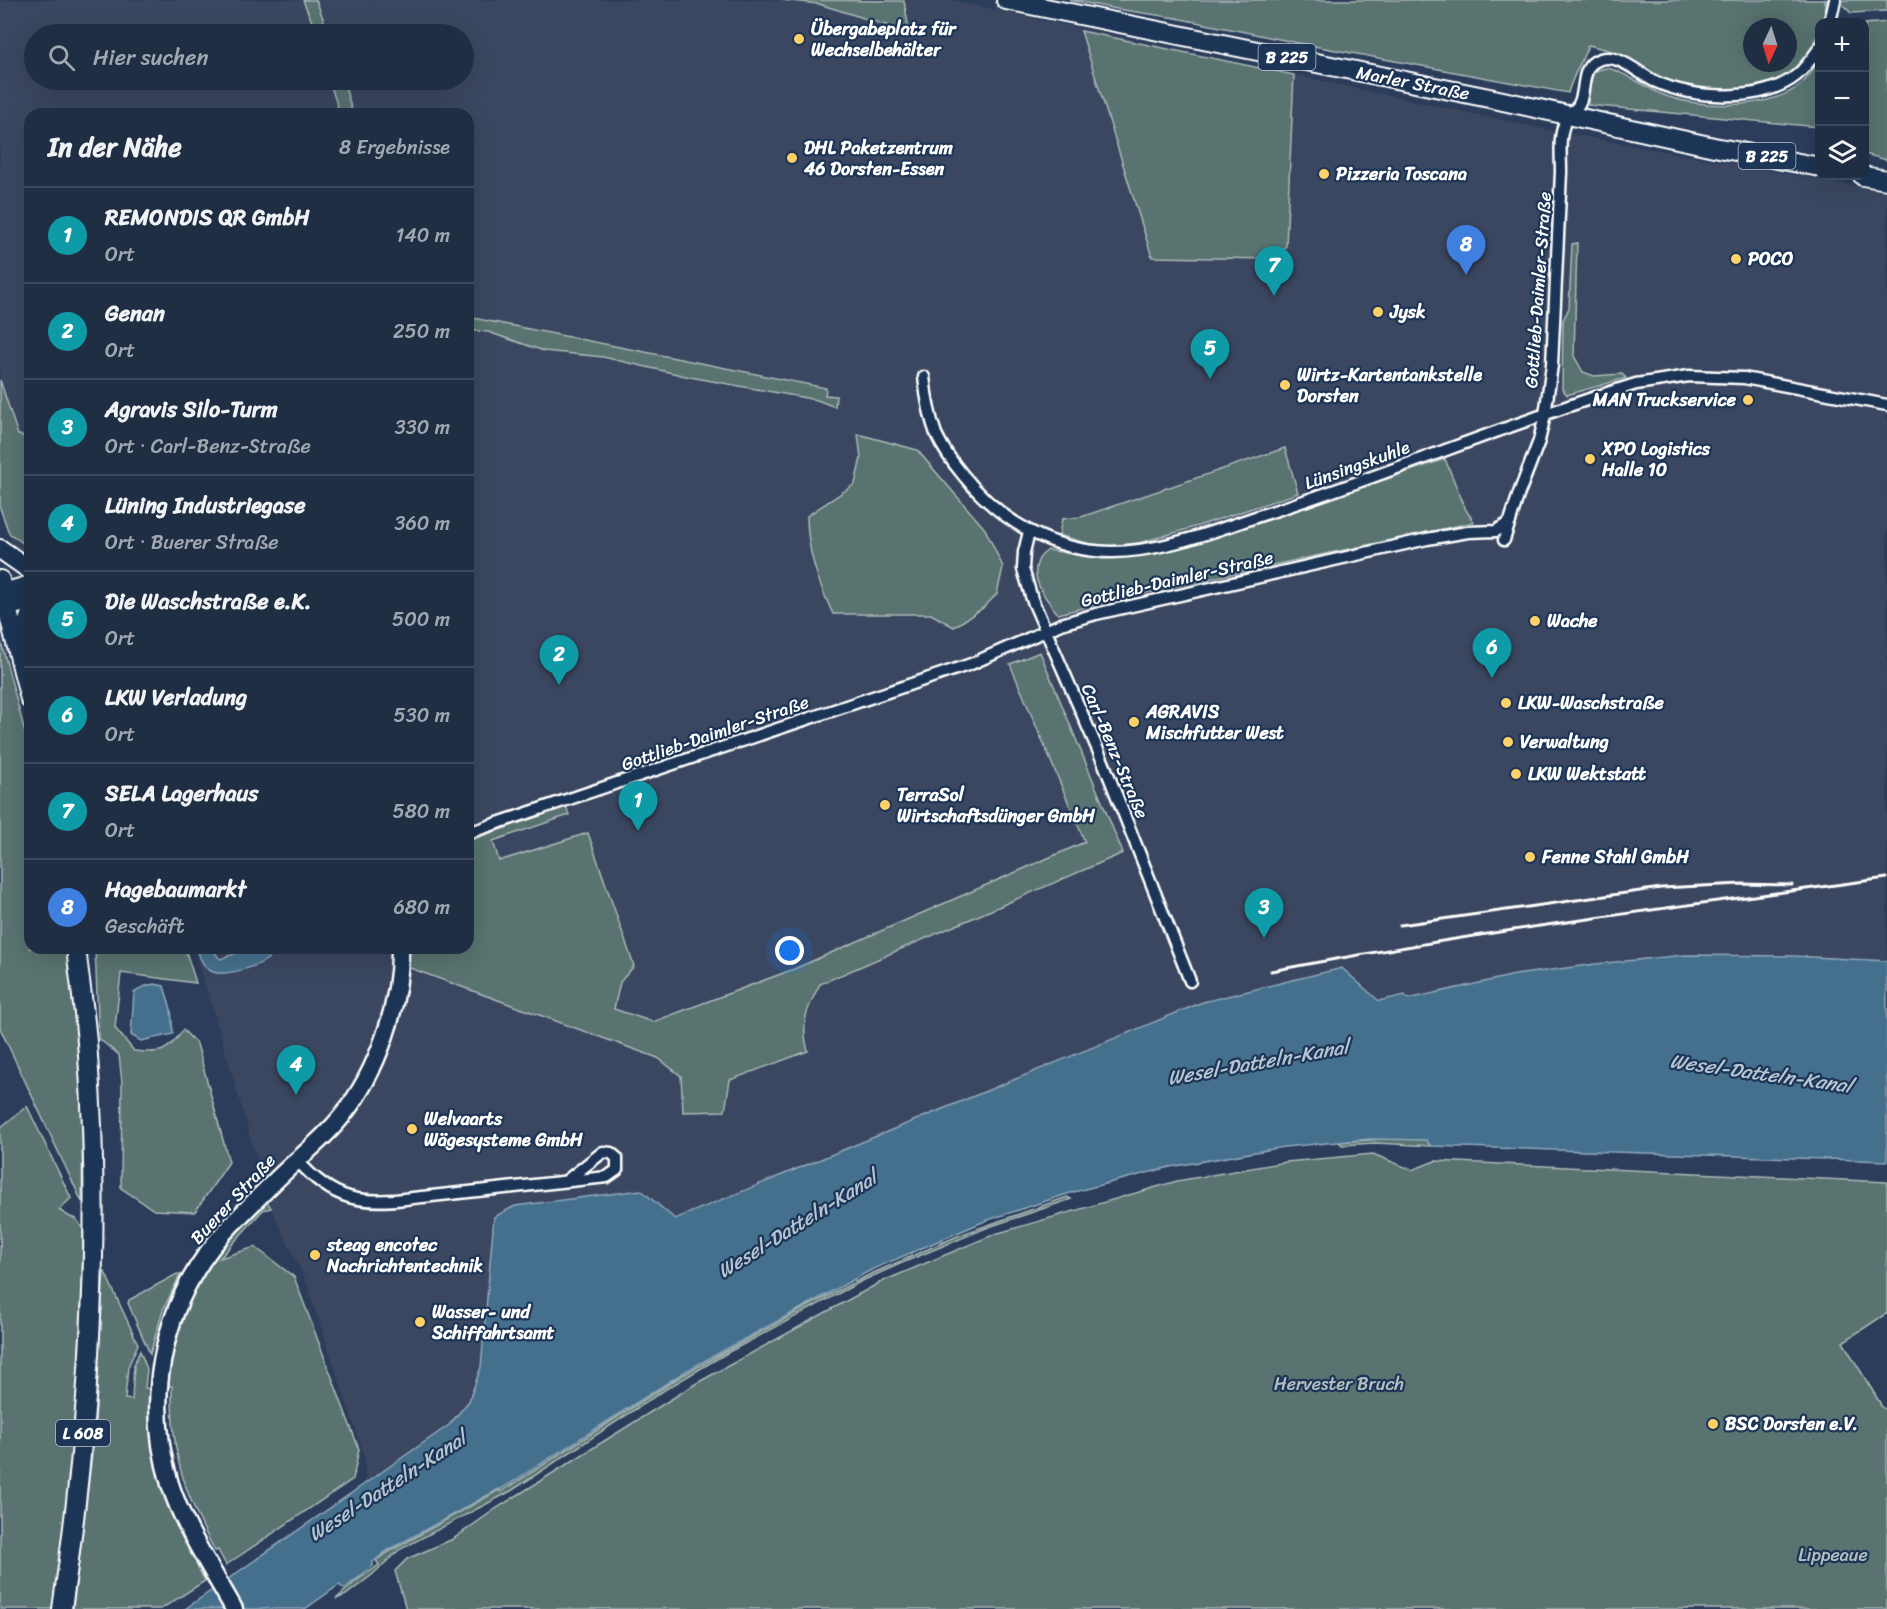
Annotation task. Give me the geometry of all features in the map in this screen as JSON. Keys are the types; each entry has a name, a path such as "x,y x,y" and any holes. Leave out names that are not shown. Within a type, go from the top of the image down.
{"main road":[{"name":"Marler Straße","path":"1006,0 1489,98 1714,147 1815,165"},
{"path":"1869,177 1887,180"},
{"path":"0,549 24,566"},
{"path":"2,596 24,587"},
{"path":"2,596 24,600"},
{"path":"2,596 24,674"},
{"path":"0,628 8,636 20,657"},
{"path":"20,657 24,641"},
{"name":"L 608","path":"62,1609 80,1474 88,1376 93,1256 94,1204 88,1056 77,954"}],"street":[{"path":"1831,18 1835,0"},
{"name":"Gottlieb-Daimler-Straße","path":"474,831 971,664 1045,631 1096,614 1427,539 1468,532 1496,531 1510,522 1539,441 1545,415 1552,365 1562,172 1561,143 1568,116 1580,104 1588,69 1593,62 1606,58 1619,60 1654,81 1673,88 1716,94 1741,94 1761,92 1780,85 1796,75 1815,54"},
{"name":"Lünsingskuhle","path":"924,376 931,420 937,436 953,463 989,504 1029,532 1064,545 1094,551 1126,551 1170,544 1311,499 1635,384 1689,376 1744,378 1887,405"},
{"path":"1504,540 1510,522"},
{"name":"Carl-Benz-Straße","path":"1029,532 1023,569 1032,599 1104,764 1190,981"},
{"name":"Buerer Straße","path":"234,1609 180,1509 165,1464 159,1414 160,1375 164,1347 186,1287 206,1255 230,1226 340,1118 372,1066 393,1006 400,954"},
{"name":"Buerer Straße","path":"297,1160 314,1179 327,1188 344,1195 371,1201 401,1200 566,1181"}],"shaded area":[{"path":"0,0 951,0 1538,128 1887,192 1887,961 1793,956 1685,955 1516,975 1408,999 1405,995 1379,1001 1342,968 1203,1002 675,1219 481,1367 469,1401 449,1425 366,1484 364,1454 305,1279 271,1208 195,954 474,954 474,108 24,108 24,587 0,503"}],"green space":[{"path":"303,0 316,0 325,24 313,24"},
{"path":"782,0 904,1 909,30 892,27 819,4"},
{"path":"1070,0 1829,0 1827,18 1815,18 1815,46 1799,71 1776,85 1752,91 1690,89 1662,82 1612,51 1588,45 1568,93"},
{"path":"1842,0 1887,0 1887,11 1851,13 1841,3"},
{"path":"1887,22 1887,160 1869,155 1869,24"},
{"path":"1081,31 1294,75 1286,246 1275,259 1152,257"},
{"path":"1815,66 1815,127 1588,105 1589,84 1594,72 1603,68 1612,69 1661,94 1676,99 1712,104 1752,103 1770,99 1800,85"},
{"path":"332,90 346,90 351,108 338,108"},
{"path":"1577,243 1574,356 1583,372 1594,376 1622,374 1626,378 1567,395 1562,389 1563,320 1569,308 1572,244"},
{"path":"474,318 826,388 825,395 836,396 835,407 817,400 690,377 603,357 544,351 488,332 474,331"},
{"path":"0,380 18,435 24,436 24,544 9,533 0,508"},
{"path":"858,434 917,450 985,529 1003,567 997,594 983,608 954,627 931,614 833,614 814,566 807,516 855,484 861,458"},
{"path":"1285,448 1298,493 1135,544 1110,546 1090,544 1059,535 1062,519 1081,517"},
{"path":"1445,459 1466,510 1474,522 1058,614 1038,583 1036,568 1038,561 1048,550 1103,559 1155,554 1209,540"},
{"path":"0,638 24,728 24,954 70,954 83,1089 82,1202 0,1028"},
{"path":"1040,652 1123,853 820,984 806,1016 805,1032 808,1051 730,1080 725,1111 683,1112 681,1076 658,1058 407,967 408,954 474,954 474,839 566,806 569,815 493,841 499,861 588,833 634,966 620,982 614,1009 653,1022 794,969 1085,842 1010,664"},
{"path":"95,954 187,954 196,983 121,973 115,1028 134,1051 157,1052 168,1048 183,1030 197,1044 229,1162 195,1212 154,1210 121,1188 122,1083 119,1055 99,1039"},
{"path":"27,1106 71,1198 59,1210 76,1219 83,1229 78,1372 71,1467 53,1609 0,1609 0,1128"},
{"path":"1399,1138 1426,1140 1431,1146 1375,1143 1342,1145 1339,1142"},
{"name":"Hervester Bruch","path":"1373,1154 1412,1170 1435,1161 1887,1182 1887,1313 1843,1342 1883,1408 1887,1409 1887,1609 406,1609 395,1571 407,1559 453,1539 497,1508 697,1383 881,1282 995,1234 1177,1181 1286,1162"},
{"path":"1067,1197 1071,1199 986,1228 862,1281 727,1353 666,1389 511,1491 399,1550 372,1575 346,1595 336,1599 379,1565 376,1560 387,1553 499,1490 501,1492 681,1376 810,1305 871,1274 960,1235"},
{"path":"267,1201 271,1208 263,1210 220,1258 255,1247 294,1277 359,1449 353,1479 226,1565 218,1550 215,1551 204,1530 181,1472 174,1432 172,1386 166,1386 168,1366 185,1303 213,1253"},
{"path":"104,1270 138,1344 128,1367 125,1399 132,1400 134,1364 140,1351 147,1369 145,1388 150,1389 151,1429 157,1465 200,1561 196,1564 205,1581 161,1609 73,1609 94,1439"},
{"path":"177,1274 180,1275 163,1310 150,1354 128,1303 129,1300"}],"water":[{"path":"199,954 216,954 220,959 234,954 269,954 269,958 258,964 225,973 213,972 207,968"},
{"name":"Wesel-Datteln-Kanal","path":"1685,955 1793,956 1887,961 1887,1161 1431,1146 1426,1140 1370,1139 1284,1147 1170,1167 1070,1193 985,1221 873,1269 686,1371 500,1490 387,1551 373,1562 373,1566 344,1589 339,1585 305,1609 185,1609 449,1425 469,1401 481,1367 494,1217 515,1206 641,1190 675,1219 1203,1002 1342,968 1379,1001 1405,995 1408,999 1515,975"},
{"path":"154,984 164,986 171,1009 173,1034 141,1041 131,1035 134,993"}],"waterway":[{"path":"1824,18 1825,0"}],"railway":[{"path":"1271,971 1501,932 1887,878"},
{"path":"1400,925 1661,888 1742,884 1792,885"}],"place":[{"name":"Übergabeplatz für Wechselbehälter","path":"799,39"},
{"name":"DHL Paketzentrum 46 Dorsten-Essen","path":"792,158"},
{"name":"Pizzeria Toscana","path":"1324,174"},
{"name":"POCO","path":"1736,259"},
{"name":"Hagebaumarkt","path":"1466,275"},
{"name":"SELA Lagerhaus","path":"1274,296"},
{"name":"Jysk","path":"1378,312"},
{"name":"Die Waschstraße e.K.","path":"1210,379"},
{"name":"Wirtz-Kartentankstelle Dorsten","path":"1285,385"},
{"name":"MAN Truckservice","path":"1748,400"},
{"name":"XPO Logistics Halle 10","path":"1590,459"},
{"name":"Wache","path":"1535,621"},
{"name":"LKW Verladung","path":"1492,678"},
{"name":"Genan","path":"559,685"},
{"name":"LKW-Waschstraße","path":"1506,703"},
{"name":"AGRAVIS Mischfutter West","path":"1134,722"},
{"name":"Verwaltung","path":"1508,742"},
{"name":"LKW Wektstatt","path":"1516,774"},
{"name":"TerraSol Wirtschaftsdünger GmbH","path":"885,805"},
{"name":"REMONDIS QR GmbH","path":"638,831"},
{"name":"Fenne Stahl GmbH","path":"1530,857"},
{"name":"Agravis Silo-Turm","path":"1264,938"},
{"name":"Lüning Industriegase","path":"296,1095"},
{"name":"Welvaarts Wägesysteme GmbH","path":"412,1129"},
{"name":"steag encotec Nachrichtentechnik","path":"315,1255"},
{"name":"Wasser- und Schiffahrtsamt","path":"420,1322"},
{"name":"BSC Dorsten e.V.","path":"1713,1424"}],"park label":[{"name":"Lippeaue","path":"1833,1555"}]}
